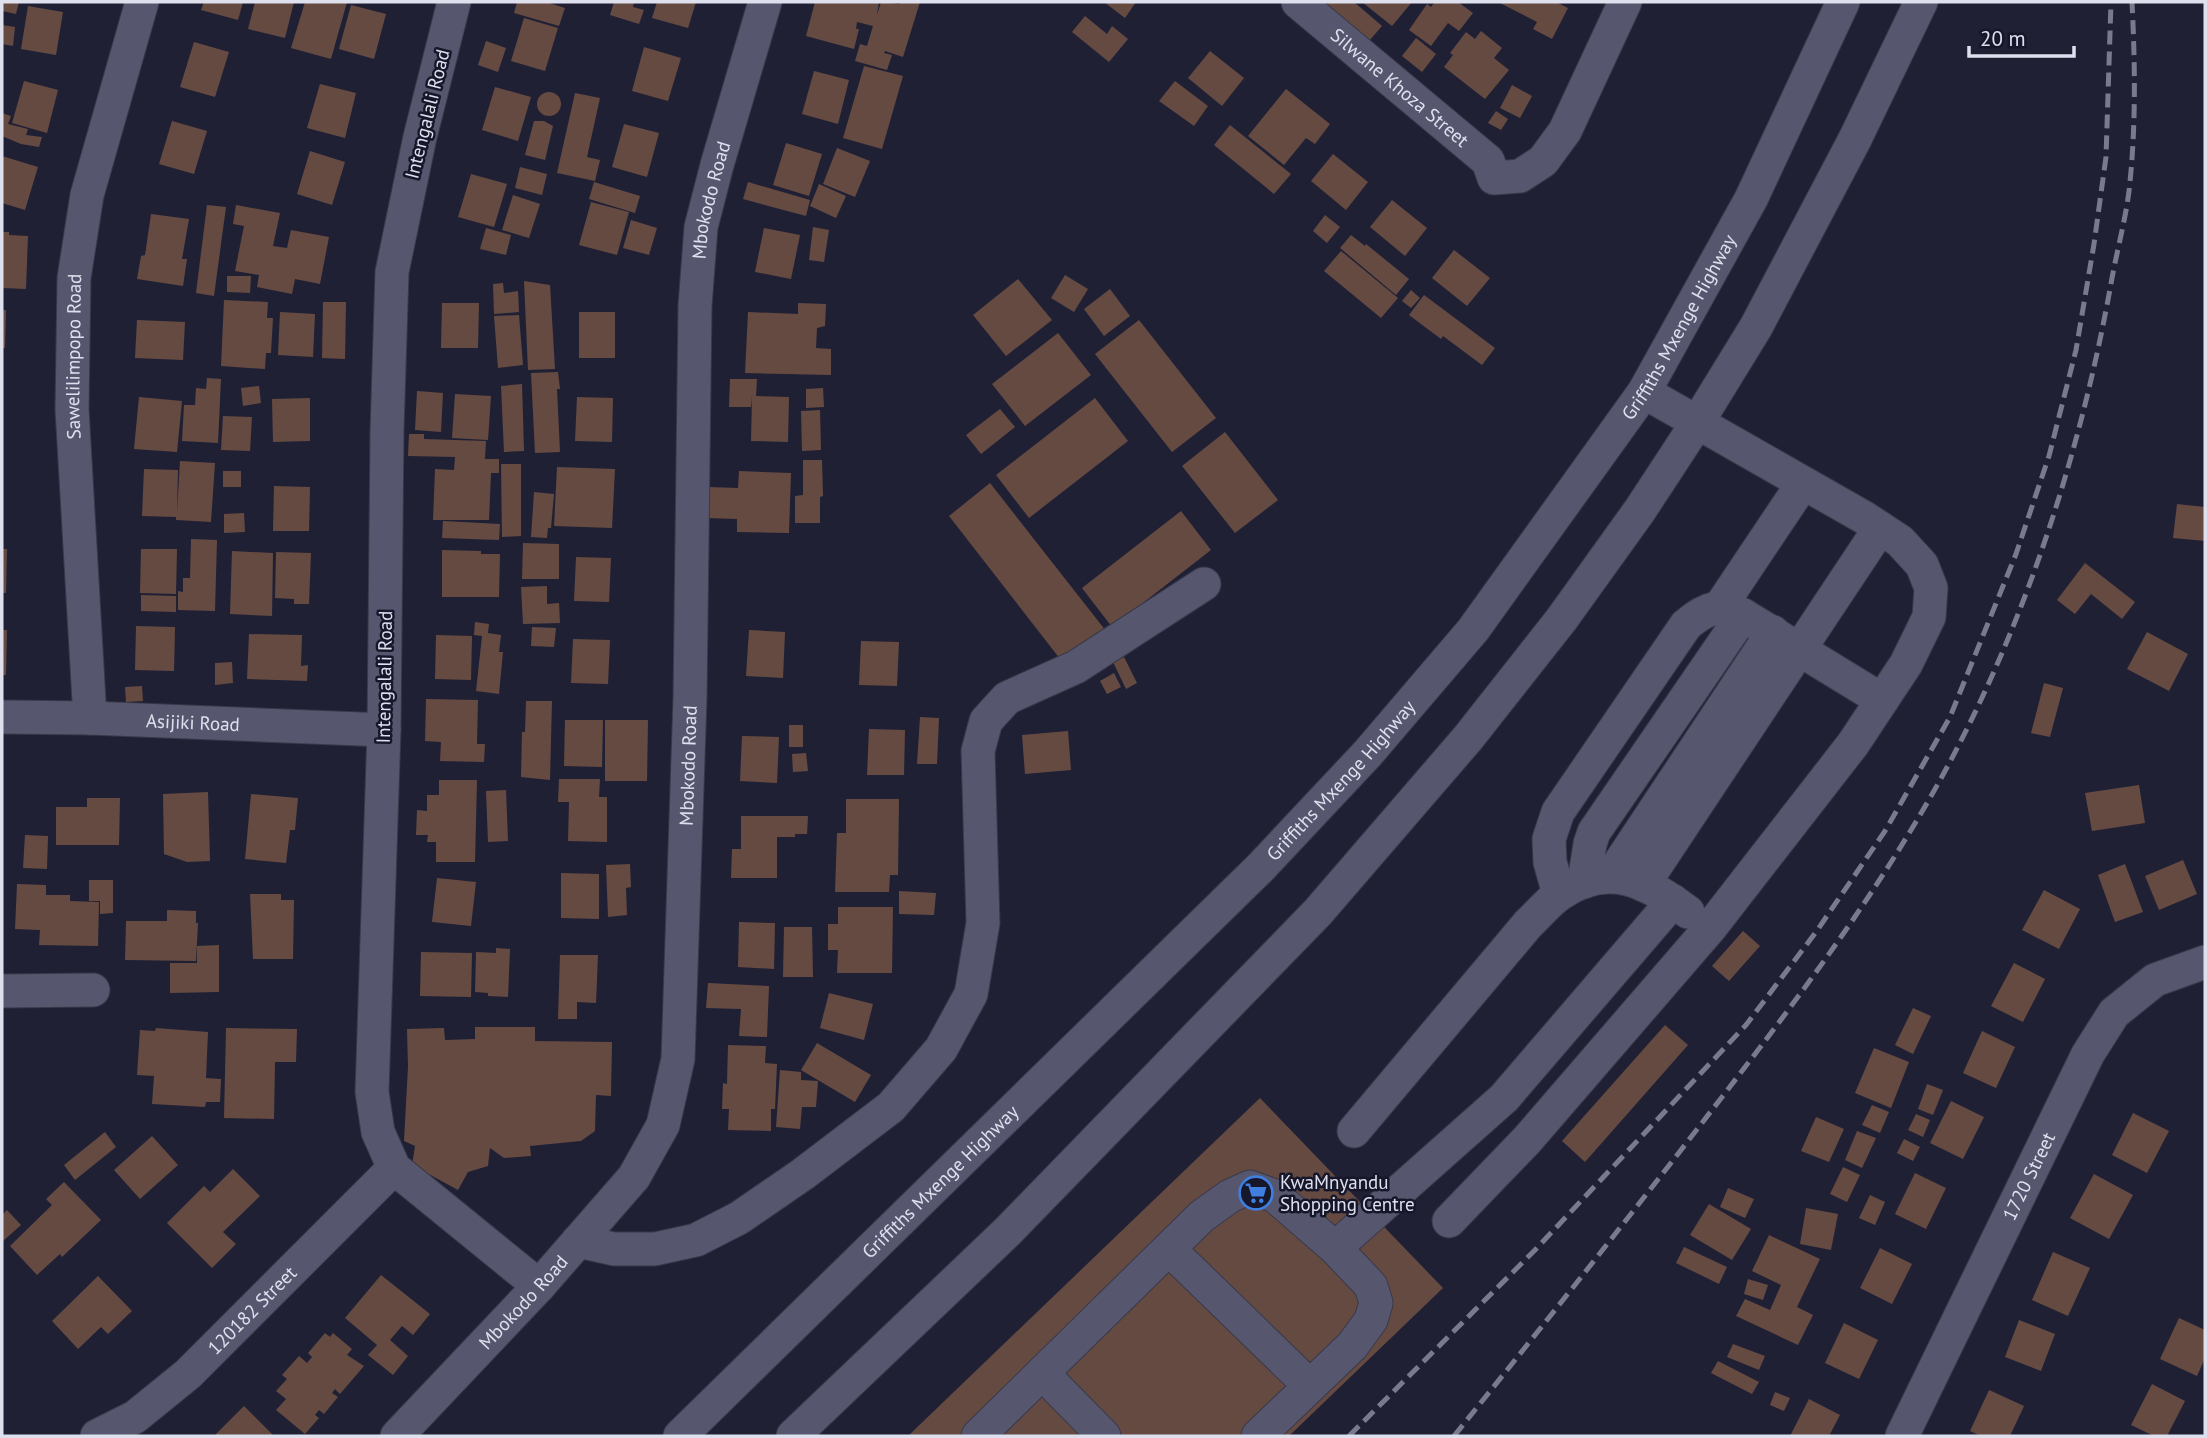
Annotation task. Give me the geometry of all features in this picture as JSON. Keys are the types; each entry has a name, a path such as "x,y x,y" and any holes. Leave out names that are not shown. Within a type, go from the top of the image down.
{"street":[{"name":"Sawelilimpopo Road","path":"90,718 72,409 74,278 87,195 142,2"},
{"name":"Intengalali Road","path":"454,2 412,174 392,272 387,431 384,730 372,1092 378,1132 394,1168 540,1286"},
{"name":"Mbokodo Road","path":"397,1436 540,1286 634,1177 663,1125 678,1059 690,698 696,293 702,228 717,165 765,2"},
{"name":"Silwane Khoza Street","path":"1298,2 1488,161 1494,178 1520,176 1543,160 1565,131 1625,2"},
{"name":"Griffiths Mxenge Highway","path":"680,1436 1261,867 1368,753 1473,630 1644,392 1751,199 1843,2"},
{"path":"793,1436 1007,1232 1318,912 1468,738 1561,620 1640,510 1756,327 1855,139 1921,2"},
{"path":"1449,1221 1527,1140 1710,928 1853,744 1906,664 1929,617 1931,588 1922,565 1900,541 1644,392"},
{"path":"1731,611 1803,483"},
{"path":"1643,885 1880,528"},
{"path":"578,1241 614,1249 655,1249 696,1240 739,1219 891,1107 941,1049 971,994 983,923 978,751 986,721 1007,698 1076,667 1204,584"},
{"path":"1710,928 1673,901 1643,885 1585,884 1550,862 1549,839 1558,812 1686,625 1697,615 1731,611 1773,632 1882,700"},
{"path":"1354,1131 1528,924 1585,884 1773,632"},
{"name":"Asijiki Road","path":"2,718 90,718 384,730"},
{"path":"1335,1248 1504,1098 1673,901"},
{"name":"1720 Street","path":"1902,1436 2088,1054 2114,1013 2155,980 2205,962"},
{"path":"2,991 93,990"},
{"name":"120182 Street","path":"97,1436 135,1416 188,1374 394,1168"},
{"path":"978,1436 1202,1216 1230,1196 1250,1187 1275,1196 1335,1248 1371,1286 1376,1303 1371,1320 1352,1346 1258,1436"},
{"path":"1169,1248 1310,1386"},
{"path":"1042,1373 1104,1436"}],"building":[{"path":"3,2 19,2 16,14 2,11"},
{"path":"204,2 243,2 238,20 201,10"},
{"path":"255,2 294,2 285,38 248,29"},
{"path":"305,2 347,2 331,59 291,48"},
{"path":"517,2 546,2 565,8 559,26 514,13"},
{"path":"614,2 634,2 633,7 644,10 639,24 610,15"},
{"path":"657,2 696,2 688,28 652,18"},
{"path":"815,2 879,2 877,15 881,2 920,2 903,57 885,51 884,53 892,55 887,70 855,61 860,44 867,46 873,26 857,22 856,29 859,29 854,49 806,36"},
{"path":"1104,2 1136,2 1125,18"},
{"path":"1322,2 1354,2 1382,26 1369,41"},
{"path":"1362,2 1412,2 1392,26"},
{"path":"1435,2 1458,2 1473,13 1459,31 1448,23 1431,46 1409,30 1427,4 1431,7"},
{"path":"1498,2 1556,2 1568,8 1552,39 1533,29 1537,22"},
{"path":"351,5 386,14 374,59 339,49"},
{"path":"28,6 63,12 56,55 21,49"},
{"path":"1085,16 1107,34 1112,26 1128,39 1109,62 1072,32"},
{"path":"524,18 558,28 545,71 511,61"},
{"path":"2,25 15,27 13,46 2,44"},
{"path":"1481,31 1502,48 1494,58 1509,70 1485,99 1444,67 1453,55 1450,53 1466,32 1475,39"},
{"path":"1416,38 1436,54 1422,72 1402,56"},
{"path":"486,41 506,48 498,72 478,65"},
{"path":"194,42 229,52 215,97 180,87"},
{"path":"644,47 681,58 668,101 632,91"},
{"path":"1210,51 1244,78 1222,106 1188,78"},
{"path":"864,66 903,76 882,149 843,138"},
{"path":"814,71 849,80 838,124 802,114"},
{"path":"24,81 58,90 47,133 12,123"},
{"path":"1175,81 1208,106 1194,126 1159,101"},
{"path":"320,84 356,93 345,138 307,128"},
{"path":"1512,85 1532,96 1520,118 1500,108"},
{"path":"495,87 531,97 518,141 482,130"},
{"path":"1286,89 1330,124 1315,144 1306,138 1284,165 1248,136"},
{"path":"549,92 558,95 561,104 558,113 549,116 540,113 537,104 540,95"},
{"path":"575,93 600,98 587,157 600,160 595,181 557,173"},
{"path":"1496,111 1508,119 1501,130 1488,123"},
{"path":"2,113 11,116 8,124 28,129 26,135 42,137 39,147 21,144 2,136"},
{"path":"172,121 207,131 194,174 159,164"},
{"path":"534,121 544,121 553,126 545,160 525,155"},
{"path":"624,124 659,133 647,177 612,167"},
{"path":"1230,125 1291,174 1274,194 1214,145"},
{"path":"786,143 822,154 809,196 773,185"},
{"path":"837,148 870,161 855,197 823,184"},
{"path":"310,151 345,162 332,205 297,194"},
{"path":"1333,154 1368,182 1346,210 1311,181"},
{"path":"2,156 38,167 25,210 2,203"},
{"path":"520,167 547,174 542,195 515,188"},
{"path":"471,174 507,184 494,227 458,217"},
{"path":"594,182 640,196 635,213 589,199"},
{"path":"748,182 810,200 806,216 743,199"},
{"path":"819,184 846,196 836,218 810,206"},
{"path":"513,195 540,204 529,238 502,230"},
{"path":"1392,200 1427,228 1405,256 1370,227"},
{"path":"591,202 629,212 617,255 579,245"},
{"path":"207,205 226,207 214,296 196,293"},
{"path":"236,205 280,213 273,246 287,248 291,230 329,237 320,284 295,279 292,294 257,287 259,275 235,271 244,226 233,224"},
{"path":"151,214 189,219 182,259 187,259 183,286 137,279 141,256 145,255"},
{"path":"1325,215 1340,227 1327,243 1313,231"},
{"path":"631,220 657,228 649,255 623,248"},
{"path":"813,227 829,230 824,262 809,260"},
{"path":"486,228 511,235 506,255 480,249"},
{"path":"764,228 800,235 791,279 755,272"},
{"path":"2,232 28,236 26,289 2,288"},
{"path":"1351,235 1409,279 1396,295 1340,248"},
{"path":"1454,250 1490,278 1467,306 1432,278"},
{"path":"1341,251 1398,298 1381,318 1324,271"},
{"path":"1065,275 1088,289 1074,312 1051,298"},
{"path":"227,276 251,276 250,293 227,292"},
{"path":"1018,279 1052,320 1006,356 973,315"},
{"path":"524,281 550,285 555,369 528,370"},
{"path":"503,283 504,293 518,291 519,312 494,314 493,284"},
{"path":"1110,289 1130,316 1104,336 1084,309"},
{"path":"1411,290 1420,298 1411,308 1402,301"},
{"path":"1424,295 1495,348 1482,365 1409,315"},
{"path":"224,300 268,302 267,318 273,318 271,353 266,353 265,369 221,366"},
{"path":"323,302 346,302 345,359 322,358"},
{"path":"442,303 479,303 478,348 441,348"},
{"path":"798,303 826,304 825,326 817,328 816,348 831,349 831,375 745,373 748,312 798,314"},
{"path":"2,310 6,310 5,348 2,348"},
{"path":"280,312 315,314 313,357 278,355"},
{"path":"579,312 615,312 615,358 579,358"},
{"path":"519,315 523,365 498,368 494,316"},
{"path":"137,320 185,322 183,360 135,358"},
{"path":"1139,320 1216,418 1172,452 1095,354"},
{"path":"1058,333 1091,375 1025,426 992,384"},
{"path":"558,372 560,452 535,453 531,373"},
{"path":"207,378 221,379 218,443 182,441 184,405 195,405 196,388 206,389"},
{"path":"730,379 757,379 756,396 789,397 788,442 751,441 752,396 751,407 729,407"},
{"path":"522,384 524,451 504,452 501,386"},
{"path":"259,386 261,403 243,406 241,388"},
{"path":"823,388 824,407 806,408 806,389"},
{"path":"417,391 443,393 441,432 415,430"},
{"path":"455,394 491,396 488,440 452,438"},
{"path":"139,397 182,401 177,452 134,449"},
{"path":"577,397 613,398 612,442 575,441"},
{"path":"310,398 310,441 273,442 272,399"},
{"path":"1095,398 1128,441 1029,518 996,475"},
{"path":"1000,409 1015,427 981,454 966,435"},
{"path":"820,410 821,450 802,451 801,411"},
{"path":"223,416 252,417 250,451 221,450"},
{"path":"1225,432 1278,500 1235,533 1182,466"},
{"path":"409,434 424,434 424,439 486,441 485,459 499,459 499,473 491,473 489,520 433,520 435,469 454,470 455,457 408,456"},
{"path":"803,460 822,460 823,496 820,497 820,523 795,523 795,496 803,495"},
{"path":"180,461 215,463 211,522 142,516 144,469 178,470 177,513"},
{"path":"501,464 521,464 521,536 502,537"},
{"path":"557,467 615,469 612,528 554,526"},
{"path":"223,471 241,471 241,487 223,487"},
{"path":"739,471 791,473 789,533 737,532 737,519 707,518 708,487 738,488"},
{"path":"990,483 1106,631 1064,664 949,516"},
{"path":"274,486 310,487 309,531 273,531"},
{"path":"534,492 554,494 551,528 548,528 547,538 531,537"},
{"path":"2177,504 2205,507 2205,541 2173,538"},
{"path":"1181,511 1211,550 1112,627 1082,588"},
{"path":"244,513 245,532 224,533 224,514"},
{"path":"443,521 500,524 499,540 442,538"},
{"path":"191,539 217,540 215,611 178,610 178,591 183,592 183,578 190,578"},
{"path":"523,543 559,544 559,579 522,579"},
{"path":"2,549 7,549 6,593 2,593"},
{"path":"141,549 177,549 176,594 140,593"},
{"path":"442,550 500,554 499,597 442,597"},
{"path":"232,551 273,553 272,616 230,614"},
{"path":"276,552 311,553 309,604 294,604 294,599 275,598"},
{"path":"576,557 611,558 609,602 574,601"},
{"path":"2085,563 2135,602 2122,619 2091,594 2075,614 2057,600"},
{"path":"547,586 547,604 559,603 560,623 523,624 521,587"},
{"path":"141,595 176,596 176,612 141,611"},
{"path":"475,622 489,624 488,633 501,635 499,652 503,652 499,694 476,691 482,636 474,635"},
{"path":"136,626 175,627 174,671 135,670"},
{"path":"532,627 556,628 554,647 531,646"},
{"path":"2,630 7,630 6,675 2,675"},
{"path":"749,630 785,632 783,678 746,676"},
{"path":"2147,632 2188,654 2169,691 2127,669"},
{"path":"249,634 302,635 301,666 308,665 307,681 247,679"},
{"path":"436,635 472,636 471,680 435,679"},
{"path":"573,639 610,640 608,684 571,683"},
{"path":"861,641 899,642 897,686 859,685"},
{"path":"1124,657 1137,683 1126,689 1113,662"},
{"path":"232,662 233,683 215,685 215,663"},
{"path":"1114,673 1121,687 1107,694 1100,681"},
{"path":"2044,683 2063,688 2050,737 2031,733"},
{"path":"142,686 143,701 126,702 125,687"},
{"path":"426,699 478,700 477,744 485,744 484,762 440,761 441,742 425,741"},
{"path":"526,701 552,701 550,780 521,777"},
{"path":"920,717 939,718 937,764 917,764"},
{"path":"565,720 603,720 602,767 564,766"},
{"path":"605,720 648,720 647,781 605,781"},
{"path":"789,725 803,725 803,747 789,747"},
{"path":"869,729 905,730 904,775 867,775"},
{"path":"1068,731 1071,770 1025,774 1022,735"},
{"path":"742,736 779,737 777,783 740,781"},
{"path":"806,753 808,771 793,772 792,754"},
{"path":"559,779 600,779 599,797 607,797 607,842 568,841 569,802 558,802"},
{"path":"439,780 477,780 475,862 436,862 436,842 427,842 428,835 416,835 417,810 427,811 427,795 439,795"},
{"path":"2139,785 2145,823 2092,831 2085,793"},
{"path":"506,790 508,841 488,842 486,791"},
{"path":"208,792 210,861 187,862 164,854 163,794"},
{"path":"251,794 298,798 295,830 290,830 286,863 245,859"},
{"path":"87,798 120,798 119,845 56,845 56,807 87,807"},
{"path":"846,799 899,799 898,875 890,875 889,892 835,892 837,833 846,833"},
{"path":"741,816 808,816 807,834 777,837 777,878 731,878 732,849 741,849"},
{"path":"25,835 48,836 47,869 23,868"},
{"path":"2183,860 2197,894 2159,910 2145,876"},
{"path":"630,864 631,887 626,888 627,915 608,917 606,865"},
{"path":"2125,864 2143,912 2115,922 2098,875"},
{"path":"561,873 599,874 599,919 561,918"},
{"path":"437,878 476,882 471,926 432,922"},
{"path":"89,880 113,880 113,913 100,914 100,901 89,901"},
{"path":"17,884 46,885 46,895 70,895 70,901 99,902 98,946 39,945 40,930 15,929"},
{"path":"2044,890 2080,909 2059,949 2022,930"},
{"path":"899,891 936,893 934,915 899,914"},
{"path":"250,894 281,894 281,900 294,900 293,959 253,959"},
{"path":"838,907 893,907 892,973 837,973 838,950 828,950 828,924 838,924"},
{"path":"167,910 196,911 196,961 125,960 126,921 167,921"},
{"path":"739,922 775,923 774,969 738,967"},
{"path":"784,927 812,927 813,977 783,977"},
{"path":"1743,931 1760,946 1729,981 1712,966"},
{"path":"219,945 219,992 170,993 170,963 197,963 197,946"},
{"path":"496,948 510,949 508,997 475,992 476,952 496,953"},
{"path":"421,952 472,953 471,997 420,996"},
{"path":"560,955 598,955 596,1003 577,1002 577,1019 558,1019"},
{"path":"2014,963 2045,979 2023,1022 1991,1006"},
{"path":"708,983 769,986 767,1037 739,1036 741,1009 706,1008"},
{"path":"829,993 873,1004 864,1040 820,1028"},
{"path":"1913,1008 1931,1016 1913,1054 1895,1045"},
{"path":"1665,1025 1688,1045 1585,1162 1562,1141"},
{"path":"475,1027 535,1027 535,1041 612,1042 611,1096 596,1095 595,1131 581,1141 530,1146 531,1156 504,1158 490,1148 488,1166 468,1172 458,1190 412,1165 415,1146 404,1141 407,1029 444,1028 445,1040 475,1039"},
{"path":"156,1028 208,1032 206,1078 221,1079 220,1102 206,1102 205,1107 152,1104 154,1076 137,1075 140,1030 155,1031"},
{"path":"226,1028 297,1029 296,1062 275,1062 274,1119 224,1118"},
{"path":"1982,1031 2015,1047 1996,1088 1963,1073"},
{"path":"817,1043 871,1075 855,1102 801,1070"},
{"path":"728,1045 766,1046 765,1063 777,1064 771,1131 728,1130 729,1109 722,1109 723,1083 727,1084"},
{"path":"1874,1048 1909,1062 1891,1108 1855,1093"},
{"path":"780,1070 801,1072 801,1080 818,1081 816,1107 802,1107 800,1129 776,1127"},
{"path":"1927,1084 1943,1090 1933,1115 1918,1109"},
{"name":"KwaMnyandu Shopping Centre","path":"1260,1098 1443,1288 1289,1436 908,1436"},
{"path":"1951,1101 1984,1117 1963,1159 1930,1143"},
{"path":"1872,1105 1889,1112 1880,1133 1862,1125"},
{"path":"2133,1113 2169,1131 2147,1173 2112,1155"},
{"path":"1916,1114 1930,1120 1923,1137 1908,1130"},
{"path":"1816,1117 1844,1129 1829,1162 1801,1151"},
{"path":"1857,1131 1876,1138 1862,1168 1845,1160"},
{"path":"105,1132 116,1147 75,1180 64,1165"},
{"path":"152,1136 178,1165 140,1199 114,1170"},
{"path":"1904,1139 1920,1147 1913,1161 1897,1153"},
{"path":"1843,1167 1860,1175 1847,1202 1830,1194"},
{"path":"233,1169 260,1196 223,1232 236,1244 212,1268 167,1223 204,1186 210,1192"},
{"path":"1915,1173 1946,1188 1926,1229 1895,1214"},
{"path":"2094,1174 2133,1195 2109,1239 2070,1218"},
{"path":"64,1182 101,1220 62,1257 60,1254 37,1275 10,1246 52,1205 46,1199"},
{"path":"1728,1188 1754,1199 1745,1218 1720,1207"},
{"path":"1870,1195 1885,1202 1875,1225 1859,1218"},
{"path":"1709,1204 1751,1229 1732,1260 1690,1235"},
{"path":"1806,1208 1838,1214 1831,1250 1800,1244"},
{"path":"7,1210 21,1225 2,1242 2,1215"},
{"path":"1769,1235 1820,1259 1797,1307 1813,1315 1798,1345 1736,1316 1745,1299 1770,1310 1781,1285 1752,1271"},
{"path":"1684,1247 1727,1267 1719,1284 1676,1263"},
{"path":"1880,1248 1912,1264 1892,1304 1860,1288"},
{"path":"2053,1252 2090,1268 2068,1316 2032,1300"},
{"path":"381,1275 430,1314 413,1335 402,1326 390,1340 408,1356 393,1375 368,1355 377,1345 345,1318"},
{"path":"98,1276 132,1311 108,1334 101,1327 78,1349 52,1321"},
{"path":"1748,1279 1768,1285 1763,1300 1744,1294"},
{"path":"2179,1318 2205,1330 2205,1358 2197,1376 2160,1359"},
{"path":"2019,1320 2055,1334 2041,1371 2005,1357"},
{"path":"1844,1323 1878,1340 1859,1379 1825,1363"},
{"path":"325,1333 330,1337 333,1333 352,1349 347,1355 364,1366 340,1394 335,1389 332,1393 338,1397 324,1414 319,1410 315,1415 319,1418 305,1434 276,1410 286,1399 276,1391 287,1379 282,1375 299,1356 307,1363 312,1357 308,1353"},
{"path":"1733,1344 1765,1356 1759,1370 1727,1357"},
{"path":"1718,1361 1759,1382 1752,1394 1711,1373"},
{"path":"2152,1384 2185,1401 2167,1436 2154,1436 2131,1425"},
{"path":"1989,1390 2024,1406 2010,1436 1981,1436 1970,1431"},
{"path":"1775,1392 1790,1398 1784,1411 1770,1405"},
{"path":"1809,1399 1840,1415 1829,1436 1790,1436"},
{"path":"244,1406 274,1436 214,1436"}],"railway":[{"path":"1349,1436 1535,1250 1746,1025 1816,932 1885,831 1950,717 2016,554 2049,456 2076,350 2106,157 2111,2"},
{"path":"1454,1436 1688,1141 1780,1022 1838,941 1920,815 1955,753 1986,688 2015,623 2040,555 2082,417 2098,348 2130,182 2134,92 2132,2"}],"place":[{"name":"KwaMnyandu Shopping Centre","path":"1256,1193"}]}
